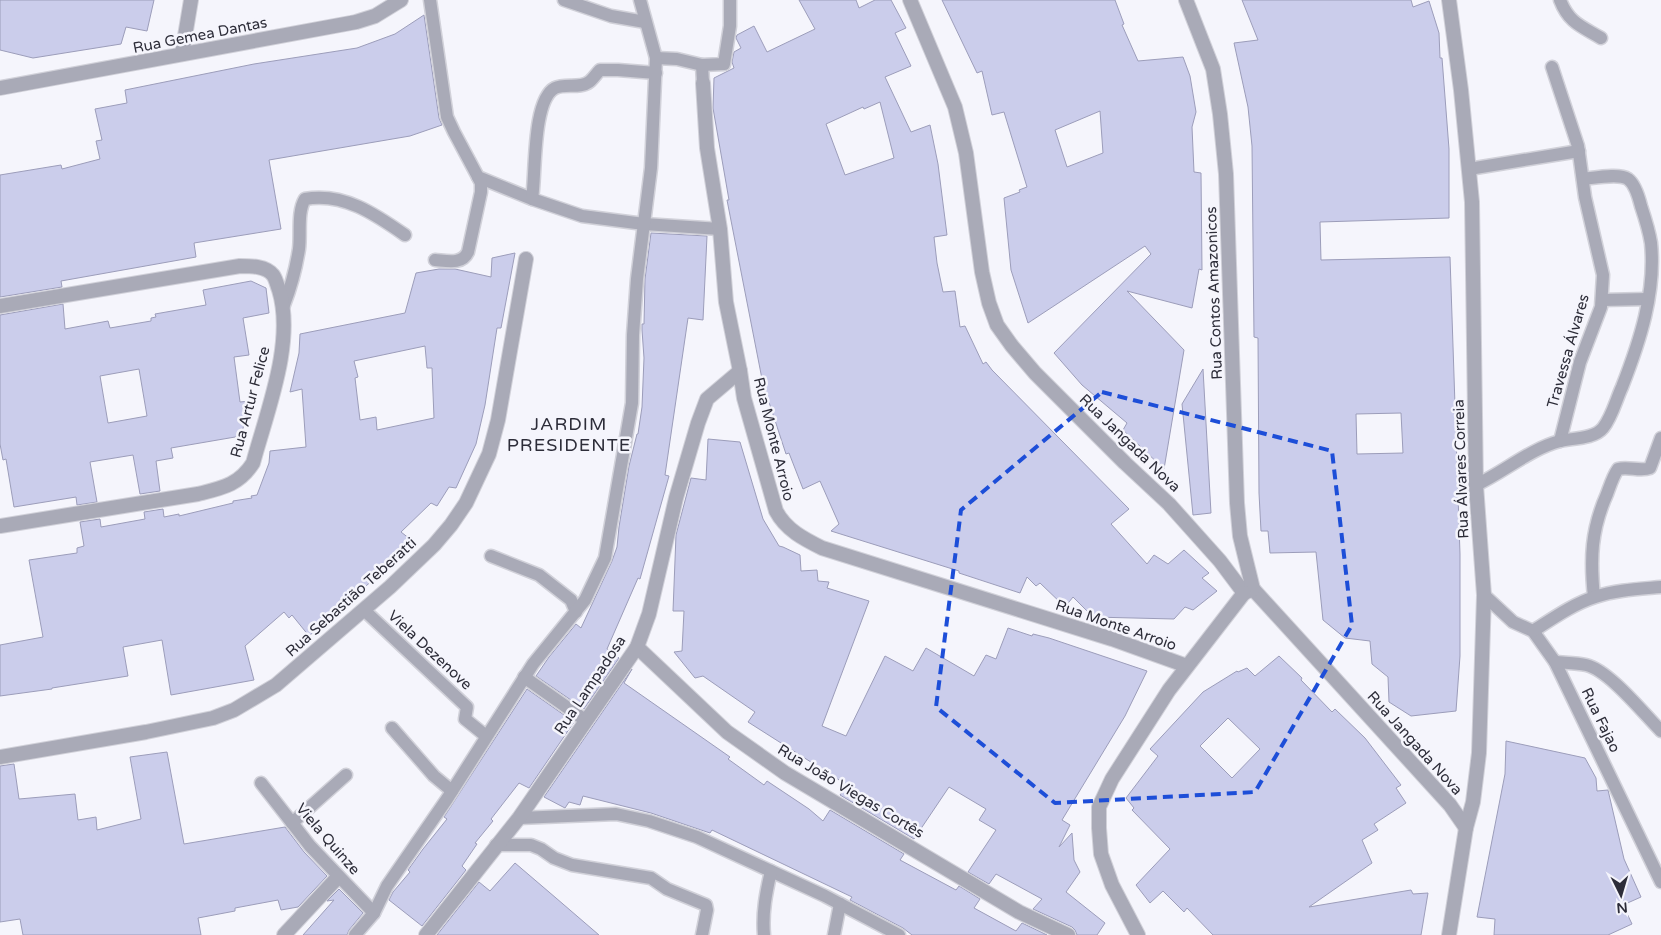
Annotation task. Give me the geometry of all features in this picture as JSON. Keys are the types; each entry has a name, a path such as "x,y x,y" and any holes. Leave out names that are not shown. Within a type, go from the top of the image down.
{"street":[{"path":"182,54 191,0"},
{"name":"Rua Gemea Dantas","path":"0,88 356,22 375,16 401,0"},
{"name":"Rua Jangada Nova","path":"910,0 956,107 966,153 982,272 989,303 997,325 1035,374 1169,504 1450,806 1466,828"},
{"name":"Rua Contos Amazonicos","path":"1186,0 1213,69 1220,114 1226,174 1237,503 1249,591"},
{"name":"Rua Álvares Correia","path":"1449,0 1462,98 1472,202 1476,485 1484,595 1479,753 1473,802 1466,828 1449,935"},
{"name":"Rua Monte Arroio","path":"703,83 707,148 720,228 726,302 744,398 780,520 805,539 822,548 1112,639 1187,666"},
{"name":"Rua Sebastião Teberatti","path":"0,757 155,730 212,718 234,710 276,685 390,587 440,538 466,504 489,454 498,420 526,259"},
{"name":"Rua Artur Felice","path":"0,306 240,266 254,266 273,275 284,305 284,337 278,369 253,463 245,475 221,489 198,494 0,526"},
{"name":"Rua Lampadosa","path":"426,935 519,818 637,647 649,614 676,498 698,423 707,399 740,371"},
{"path":"1138,935 1112,885 1101,854 1099,807 1112,778 1169,690 1249,591"},
{"name":"Rua João Viegas Cortês","path":"637,647 727,732 785,773 1019,912 1068,935"},
{"path":"284,935 338,877"}],"lane":[{"path":"430,0 447,117 481,183 481,192 468,252 465,257 457,261 434,260"},
{"path":"564,0 611,16 645,22"},
{"path":"355,935 374,913 387,886 452,790 524,677 576,612 592,586 605,558 632,403 633,335 637,279 651,168 656,58 640,0"},
{"path":"656,58 676,58 702,65 724,64 730,26 730,0"},
{"path":"1560,0 1566,14 1572,21 1601,38"},
{"path":"702,65 703,83"},
{"name":"Travessa Álvares","path":"1552,67 1579,151 1585,197 1603,275 1602,300 1580,362 1560,441"},
{"path":"532,199 538,122 542,106 550,92 556,87 588,83 600,70 656,73"},
{"path":"1469,169 1579,151"},
{"path":"1476,485 1560,441 1582,438 1602,430 1608,422 1629,368 1646,314 1656,267 1648,227 1639,197 1631,181 1616,176 1583,179"},
{"path":"478,177 532,199 582,216 644,224 720,228"},
{"path":"284,305 291,286 299,248 302,206 305,199 330,199 351,203 374,214 405,234"},
{"path":"1602,300 1648,299"},
{"path":"1594,597 1591,556 1595,524 1616,471 1625,467 1646,470 1650,468 1661,438"},
{"path":"491,556 539,575 571,600 576,612"},
{"path":"1533,631 1564,611 1594,597 1620,591 1659,590"},
{"name":"Rua Fajao","path":"1484,595 1513,622 1533,631 1556,662 1658,868 1661,882"},
{"name":"Viela Dezenove","path":"364,610 467,707 465,719 486,736"},
{"path":"1556,662 1588,665 1596,669 1623,692 1661,731"},
{"path":"524,677 586,720"},
{"path":"392,728 434,776 452,790"},
{"path":"292,823 346,775"},
{"name":"Viela Quinze","path":"261,783 310,846 374,913"},
{"path":"519,818 616,814 649,821 697,837 840,904 900,935"},
{"path":"496,845 531,845 554,858 572,865 654,879 667,890 706,905 707,910 702,935"},
{"path":"764,935 764,905 771,871"},
{"path":"834,935 840,904"}],"highlighted area":[{"path":"1102,392 1332,451 1352,625 1255,792 1055,803 936,707 961,510"}],"building":[{"path":"0,0 154,0 147,31 126,27 121,44 33,58 0,50"},
{"path":"799,0 856,0 859,8 875,0 891,0 906,28 895,33 911,66 885,77 911,132 930,125 938,164 947,235 934,237 937,263 943,292 955,291 960,327 965,326 983,364 986,362 1129,509 1111,524 1147,564 1154,555 1168,564 1184,550 1209,573 1202,578 1217,591 1193,610 1185,607 1174,619 1093,617 1073,597 1065,607 1040,583 1036,586 1027,577 1020,593 959,573 959,571 831,531 839,524 820,481 803,489 789,453 786,454 763,384 727,200 729,200 713,108 714,78 734,68 732,62 734,52 741,48 736,38 737,35 754,26 767,52 815,29","holes":["880,102 894,158 845,175 826,124 863,107 864,109"]},
{"path":"942,0 1115,0 1124,24 1122,25 1138,61 1183,57 1190,76 1196,112 1192,127 1194,172 1201,173 1202,270 1199,269 1192,308 1127,291 1184,350 1164,469 1123,430 1127,423 1082,385 1054,353 1151,254 1145,246 1028,323 1011,270 1004,198 1027,187 1004,112 992,115 982,71 977,73","holes":["1100,111 1103,153 1067,167 1055,130"]},
{"path":"1242,0 1411,0 1413,7 1429,1 1439,33 1449,149 1449,218 1320,222 1321,260 1450,257 1460,554 1460,656 1456,711 1411,716 1389,702 1388,677 1372,664 1370,641 1345,638 1323,620 1316,552 1270,553 1268,531 1261,531 1258,338 1254,337 1252,146 1248,107 1234,43 1258,40","holes":["1401,413 1403,453 1357,454 1356,414"]},
{"path":"424,15 439,118 442,125 410,136 269,160 281,229 194,243 196,257 61,281 62,287 0,297 0,175 61,165 62,169 100,159 96,141 102,140 95,109 127,103 125,90 254,64 357,48 395,34"},
{"path":"651,233 707,236 703,320 688,318 665,475 669,476 640,579 638,578 607,649 619,658 584,709 536,676 576,624 581,628 617,547 629,466 638,434 642,407 644,358 642,324 644,324 645,279"},
{"path":"515,253 501,328 497,328 485,405 476,444 456,488 449,487 437,506 431,503 401,532 410,539 403,546 407,550 309,636 292,615 289,618 284,612 245,646 254,680 171,695 162,640 123,647 128,676 0,696 0,645 43,637 29,560 77,553 77,548 84,546 80,522 100,519 101,527 145,519 144,512 163,509 164,517 179,514 179,516 233,503 233,501 252,498 251,496 257,495 269,463 270,451 306,447 302,389 290,392 299,353 300,334 405,313 416,273 439,269 455,269 491,277 492,258","holes":["425,346 427,368 432,368 434,418 377,430 376,417 360,420 355,378 358,377 354,361"]},
{"path":"251,281 266,288 269,313 243,318 249,355 234,357 240,402 250,401 241,436 171,448 173,458 156,461 160,491 140,494 133,455 90,462 97,502 77,505 76,497 14,507 6,459 3,460 0,444 0,315 63,304 65,329 108,321 110,328 151,321 151,318 156,317 155,314 206,305 203,290","holes":["139,369 147,416 108,423 100,376"]},
{"path":"1203,369 1211,513 1193,515 1182,404"},
{"path":"708,439 740,442 763,519 779,546 800,555 801,571 817,570 818,581 829,582 827,588 869,601 822,726 846,736 885,656 913,671 926,648 974,676 986,655 996,659 1008,628 1032,636 1033,634 1049,638 1147,671 1125,716 1062,820 1070,825 1059,847 1072,833 1074,860 1080,872 1066,892 1105,923 1097,935 1077,935 1072,927 1033,909 1042,899 996,874 989,884 968,872 996,830 979,820 986,809 949,787 914,839 840,795 847,785 748,722 755,712 703,676 695,678 674,652 682,651 684,611 673,611 676,535 691,478 706,480"},
{"path":"1279,656 1302,678 1301,680 1332,712 1335,709 1365,738 1401,785 1396,788 1406,803 1374,824 1378,830 1362,840 1372,863 1309,907 1411,890 1413,894 1428,893 1421,935 1213,935 1187,908 1184,912 1163,891 1150,903 1136,885 1170,849 1132,810 1134,808 1126,798 1158,756 1150,749 1203,692 1237,671 1247,668 1255,676","holes":["1228,718 1260,749 1232,778 1200,746"]},
{"path":"632,669 624,683 730,757 728,759 764,785 767,781 809,809 823,821 830,810 904,854 900,860 956,890 959,886 980,899 974,908 1016,931 1022,923 1047,935 912,935 903,928 850,900 852,897 712,830 710,833 651,813 583,796 580,805 569,802 565,808 544,797"},
{"path":"527,689 574,722 529,788 519,783 491,819 493,821 475,843 477,844 462,866 466,870 422,926 389,900 393,892 410,872 408,870 423,849 447,819 444,817"},
{"path":"1506,741 1585,758 1596,778 1597,791 1608,790 1624,859 1641,897 1623,905 1632,924 1608,935 1494,935 1495,919 1477,917 1505,774"},
{"path":"167,752 184,844 285,827 304,852 327,876 298,907 281,910 278,900 235,908 235,911 198,918 201,935 23,935 20,919 0,922 0,766 14,764 19,799 75,794 78,820 96,817 97,830 141,819 130,757"},
{"path":"515,863 599,935 437,935 479,882 490,891"},
{"path":"339,889 363,913 347,935 303,935 334,900 327,901"}],"district":[{"name":"JARDIM PRESIDENTE","path":"569,434"}]}
